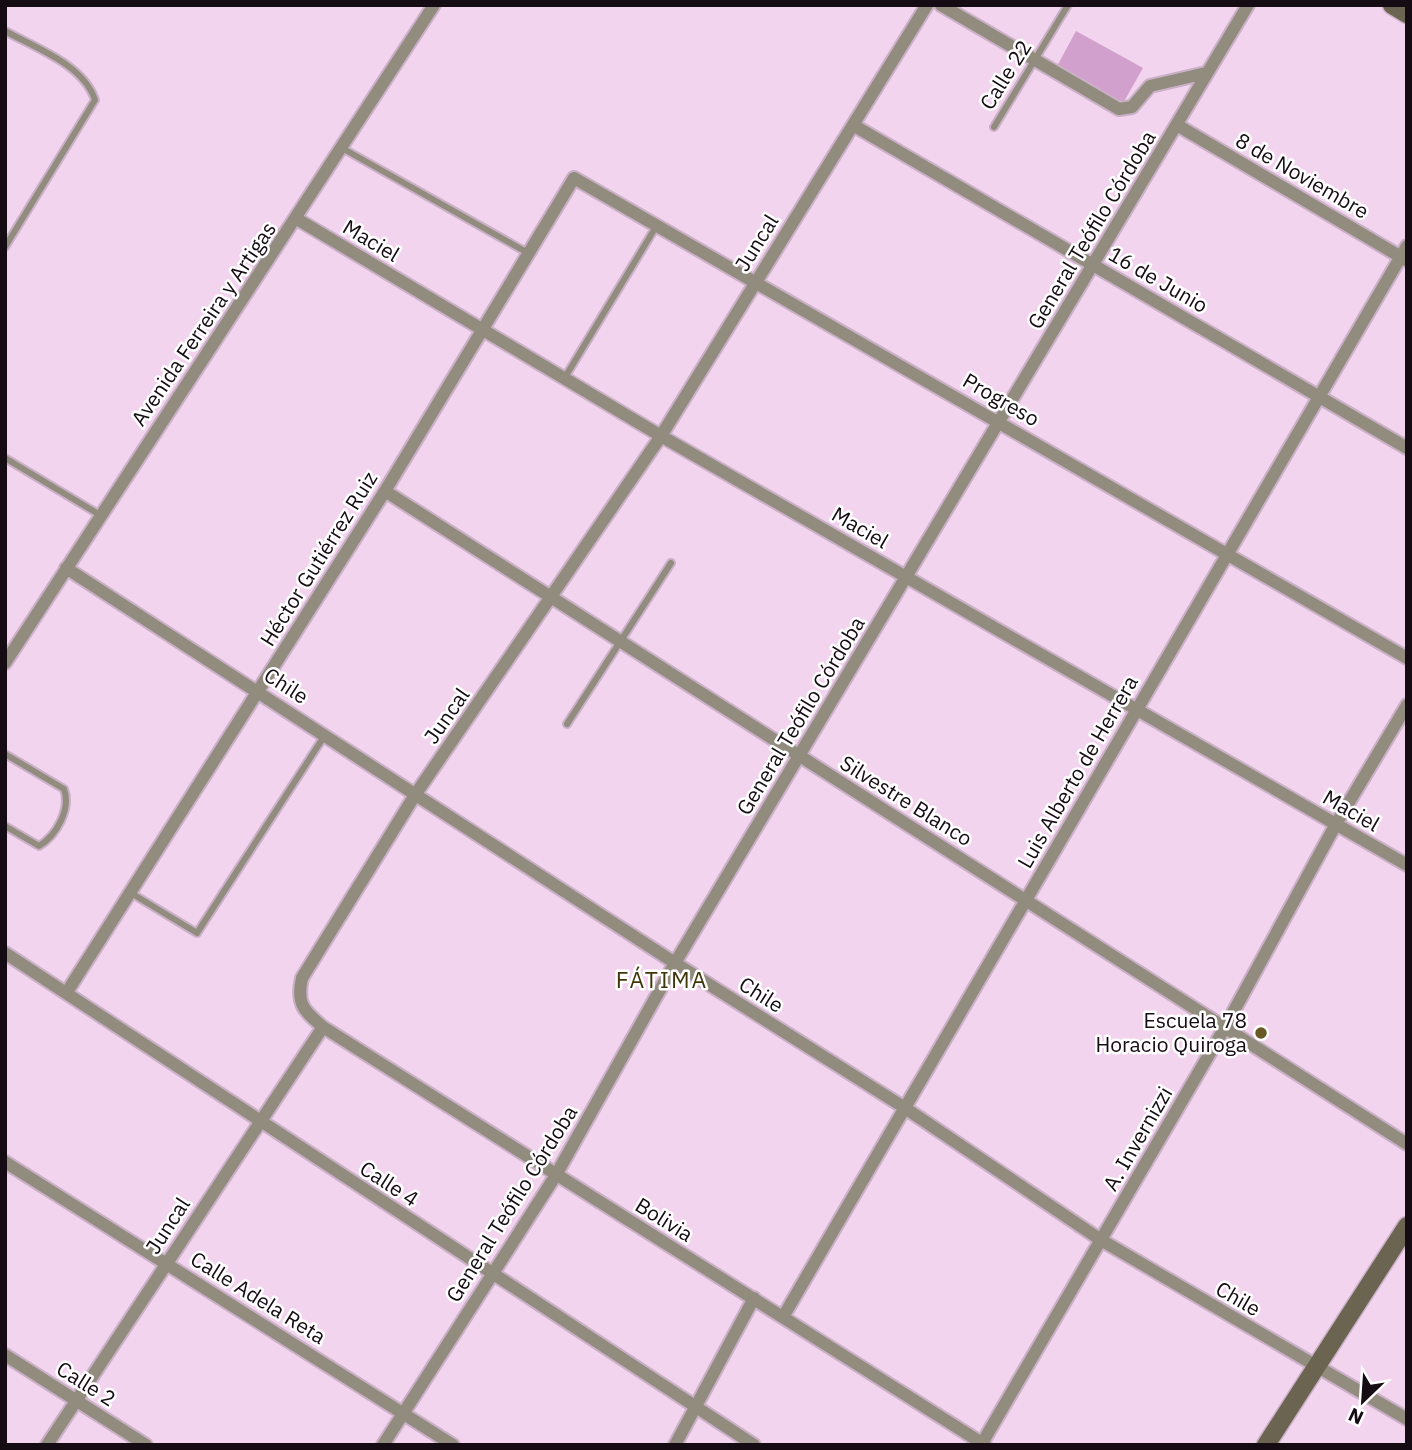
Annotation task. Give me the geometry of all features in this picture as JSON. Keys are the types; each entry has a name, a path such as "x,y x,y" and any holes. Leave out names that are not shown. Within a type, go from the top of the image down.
{"street":[{"name":"Avenida Ferreira y Artigas","path":"5,663 297,219 434,5"},
{"name":"Juncal","path":"47,1445 323,1027 302,1009 298,995 302,978 415,795 662,436 927,5"},
{"path":"941,5 1119,109 1132,107 1150,86 1206,73"},
{"name":"General Teófilo Córdoba","path":"383,1445 556,1175 675,964 1248,5"},
{"path":"1392,5 1407,14"},
{"name":"16 de Junio","path":"853,125 1407,448"},
{"name":"8 de Noviembre","path":"1177,125 1405,254"},
{"name":"Progreso","path":"574,178 1407,658"},
{"name":"Héctor Gutiérrez Ruiz","path":"66,992 385,491 574,178"},
{"name":"Maciel","path":"297,219 564,379 1407,865"},
{"name":"Luis Alberto de Herrera","path":"783,1317 1405,254"},
{"name":"Silvestre Blanco","path":"385,491 551,600 1407,1144"},
{"name":"Chile","path":"66,568 675,964 905,1108 1101,1240 1407,1419"},
{"name":"A. Invernizzi","path":"983,1444 1224,1029 1336,824 1407,705"},
{"name":"Calle 4","path":"8,960 66,992 258,1122 754,1445"},
{"name":"Bolivia","path":"323,1027 983,1444"},
{"name":"Calle Adela Reta","path":"5,1162 453,1445"},
{"path":"1266,1445 1407,1226"},
{"path":"674,1445 754,1298"},
{"name":"Calle 2","path":"5,1356 146,1445"}],"lane":[{"name":"Calle 22","path":"994,127 1068,5"},
{"path":"5,31 74,71 90,85 95,100 5,247"},
{"path":"342,148 528,253"},
{"path":"564,379 657,225"},
{"path":"5,458 100,515"},
{"path":"567,724 671,563"},
{"path":"130,892 197,933 325,735"},
{"path":"5,754 64,789 68,802 66,812 45,842 39,846 5,826"}],"shaded area":[{"path":"1076,31 1143,68 1122,105 1056,68"}],"place":[{"name":"Escuela 78 Horacio Quiroga","path":"1261,1033"}],"district":[{"name":"FÁTIMA","path":"662,980"}]}
